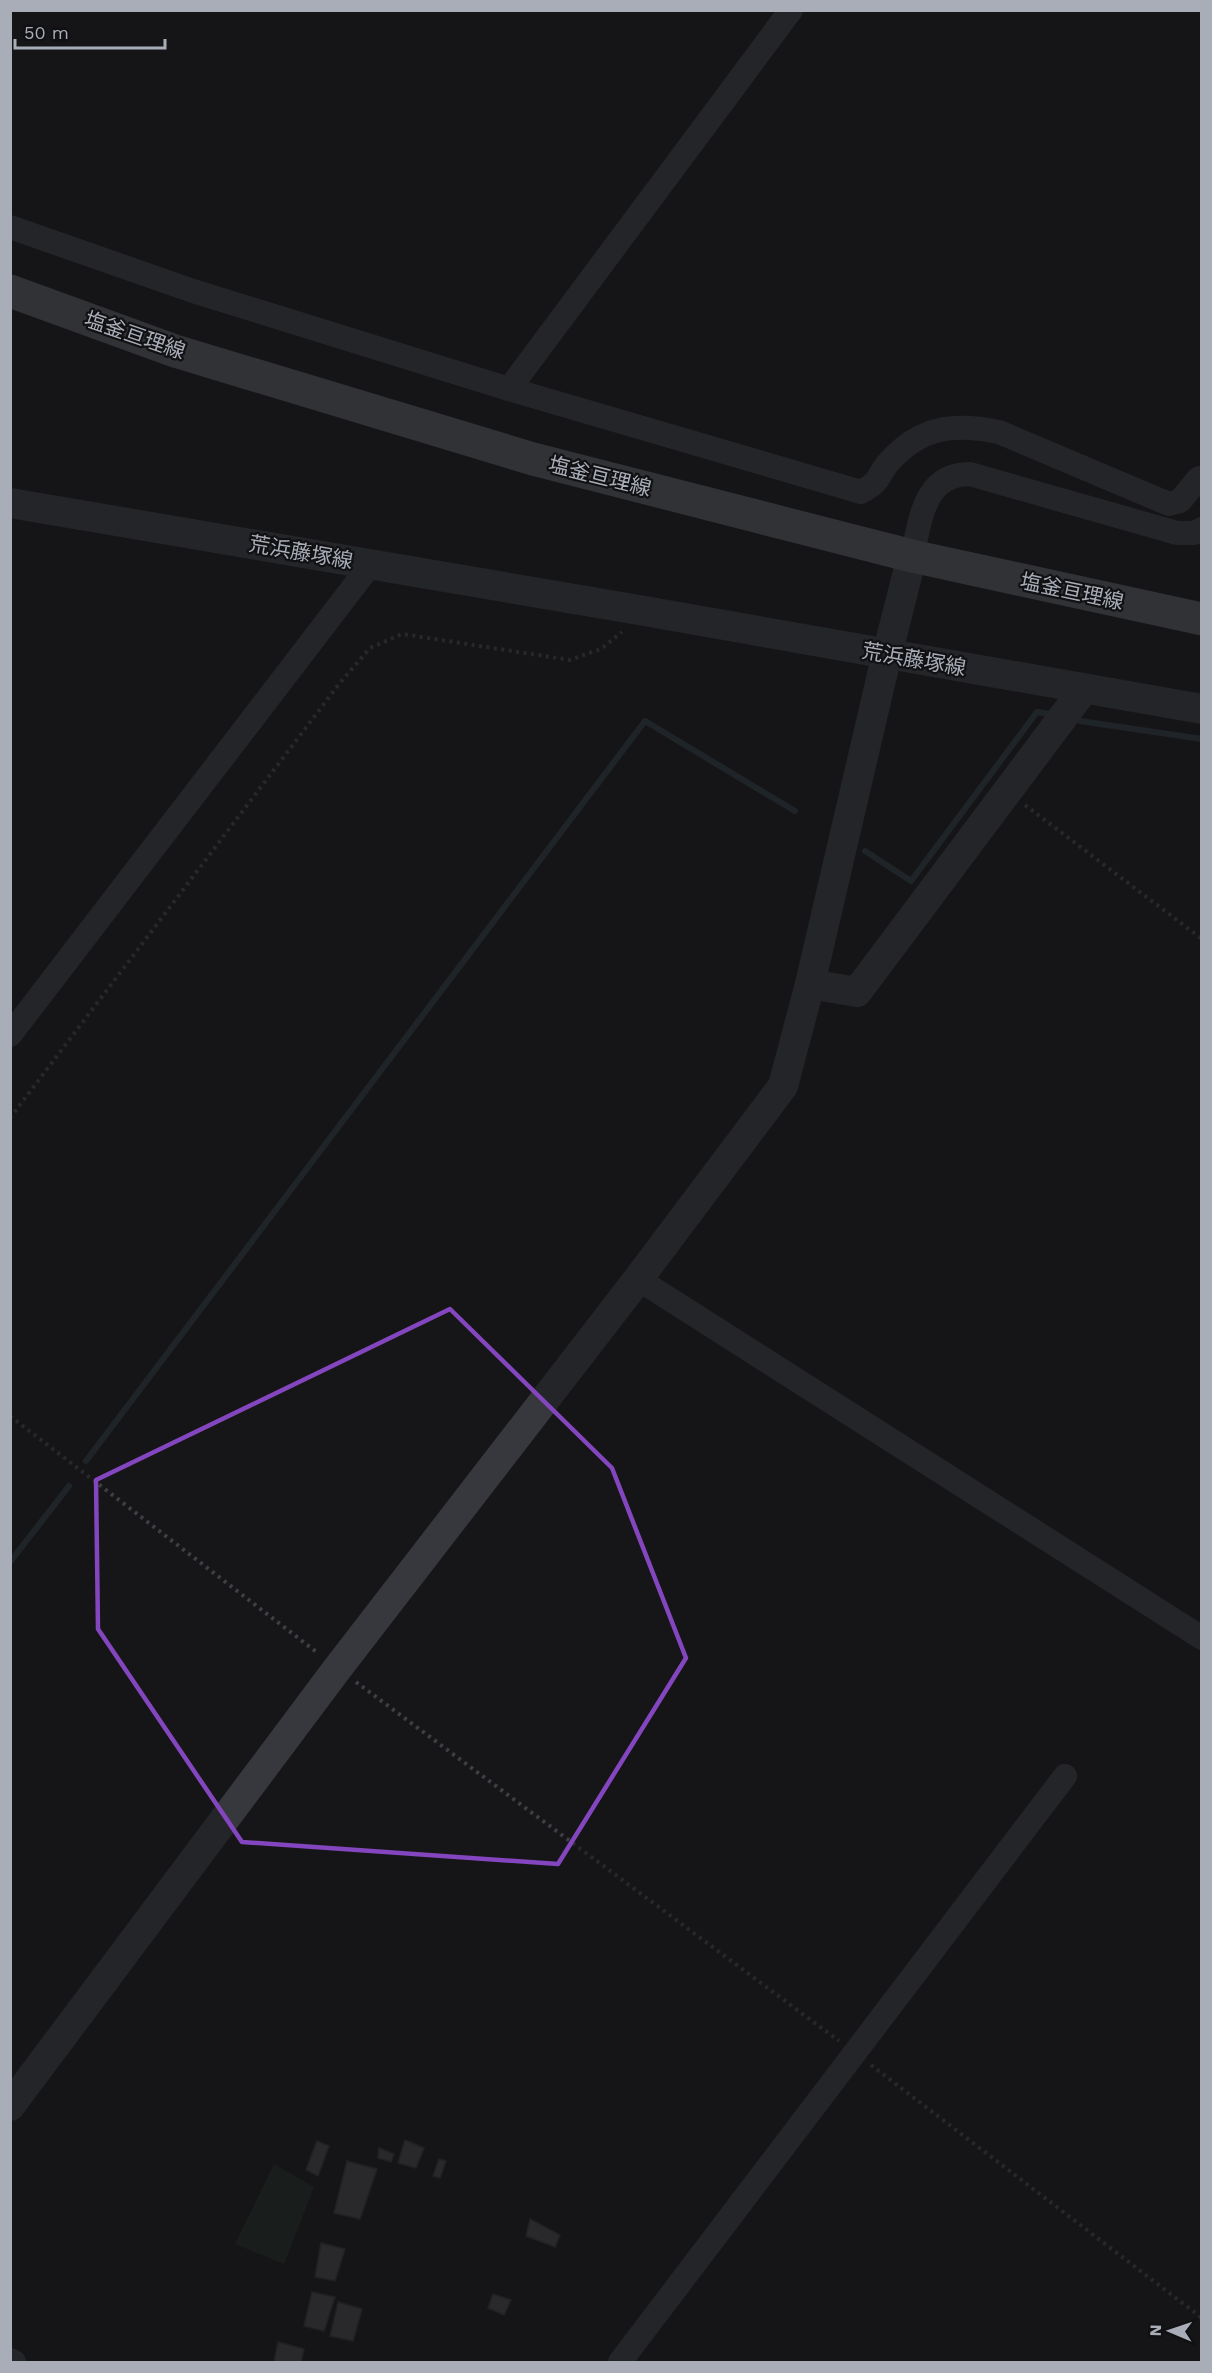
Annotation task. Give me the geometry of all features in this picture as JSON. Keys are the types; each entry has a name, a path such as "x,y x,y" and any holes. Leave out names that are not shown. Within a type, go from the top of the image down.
{"main road":[{"name":"塩釜亘理線","path":"10,291 175,351 533,459 912,556 1202,619"}],"street":[{"path":"509,389 791,10"},
{"path":"10,227 193,291 509,389 861,492 875,483 886,464 904,447 925,434 949,428 972,427 999,432 1169,504 1180,501 1199,478 1202,480"},
{"path":"10,2106 338,1669 638,1279 783,1086 810,984 925,502 937,485 956,474 970,474 1177,532 1194,533 1202,529"},
{"name":"荒浜藤塚線","path":"10,503 630,608 1202,709"},
{"path":"10,1035 371,564"},
{"path":"810,984 857,992 1084,689"},
{"path":"638,1279 1202,1638"},
{"path":"620,2362 1065,1776"}],"path":[{"path":"10,1118 339,684 370,648 402,634 570,660 601,649 623,632 630,608"},
{"path":"1008,792 1202,939"},
{"path":"10,1416 338,1669 855,2053 1202,2318"}],"highlighted area":[{"path":"450,1309 612,1468 686,1658 558,1864 242,1842 98,1629 96,1480"}],"shaded area":[{"path":"274,2164 314,2187 284,2264 235,2244"}],"building":[{"path":"405,2140 424,2148 416,2168 398,2163"},
{"path":"317,2141 329,2146 318,2176 306,2170"},
{"path":"379,2148 394,2154 391,2162 378,2158"},
{"path":"439,2159 446,2161 440,2178 433,2176"},
{"path":"347,2161 377,2169 360,2219 334,2213"},
{"path":"530,2219 560,2235 555,2247 526,2236"},
{"path":"321,2243 345,2249 335,2281 315,2277"},
{"path":"312,2292 335,2297 324,2331 304,2326"},
{"path":"493,2294 511,2300 504,2315 488,2308"},
{"path":"338,2302 362,2309 353,2341 330,2336"},
{"path":"278,2342 304,2349 301,2362 274,2362"}],"waterway":[{"path":"865,851 911,881 1037,712 1050,714"},
{"path":"86,1461 645,721 795,811"},
{"path":"1080,721 1202,739"},
{"path":"10,1562 69,1486"}]}
